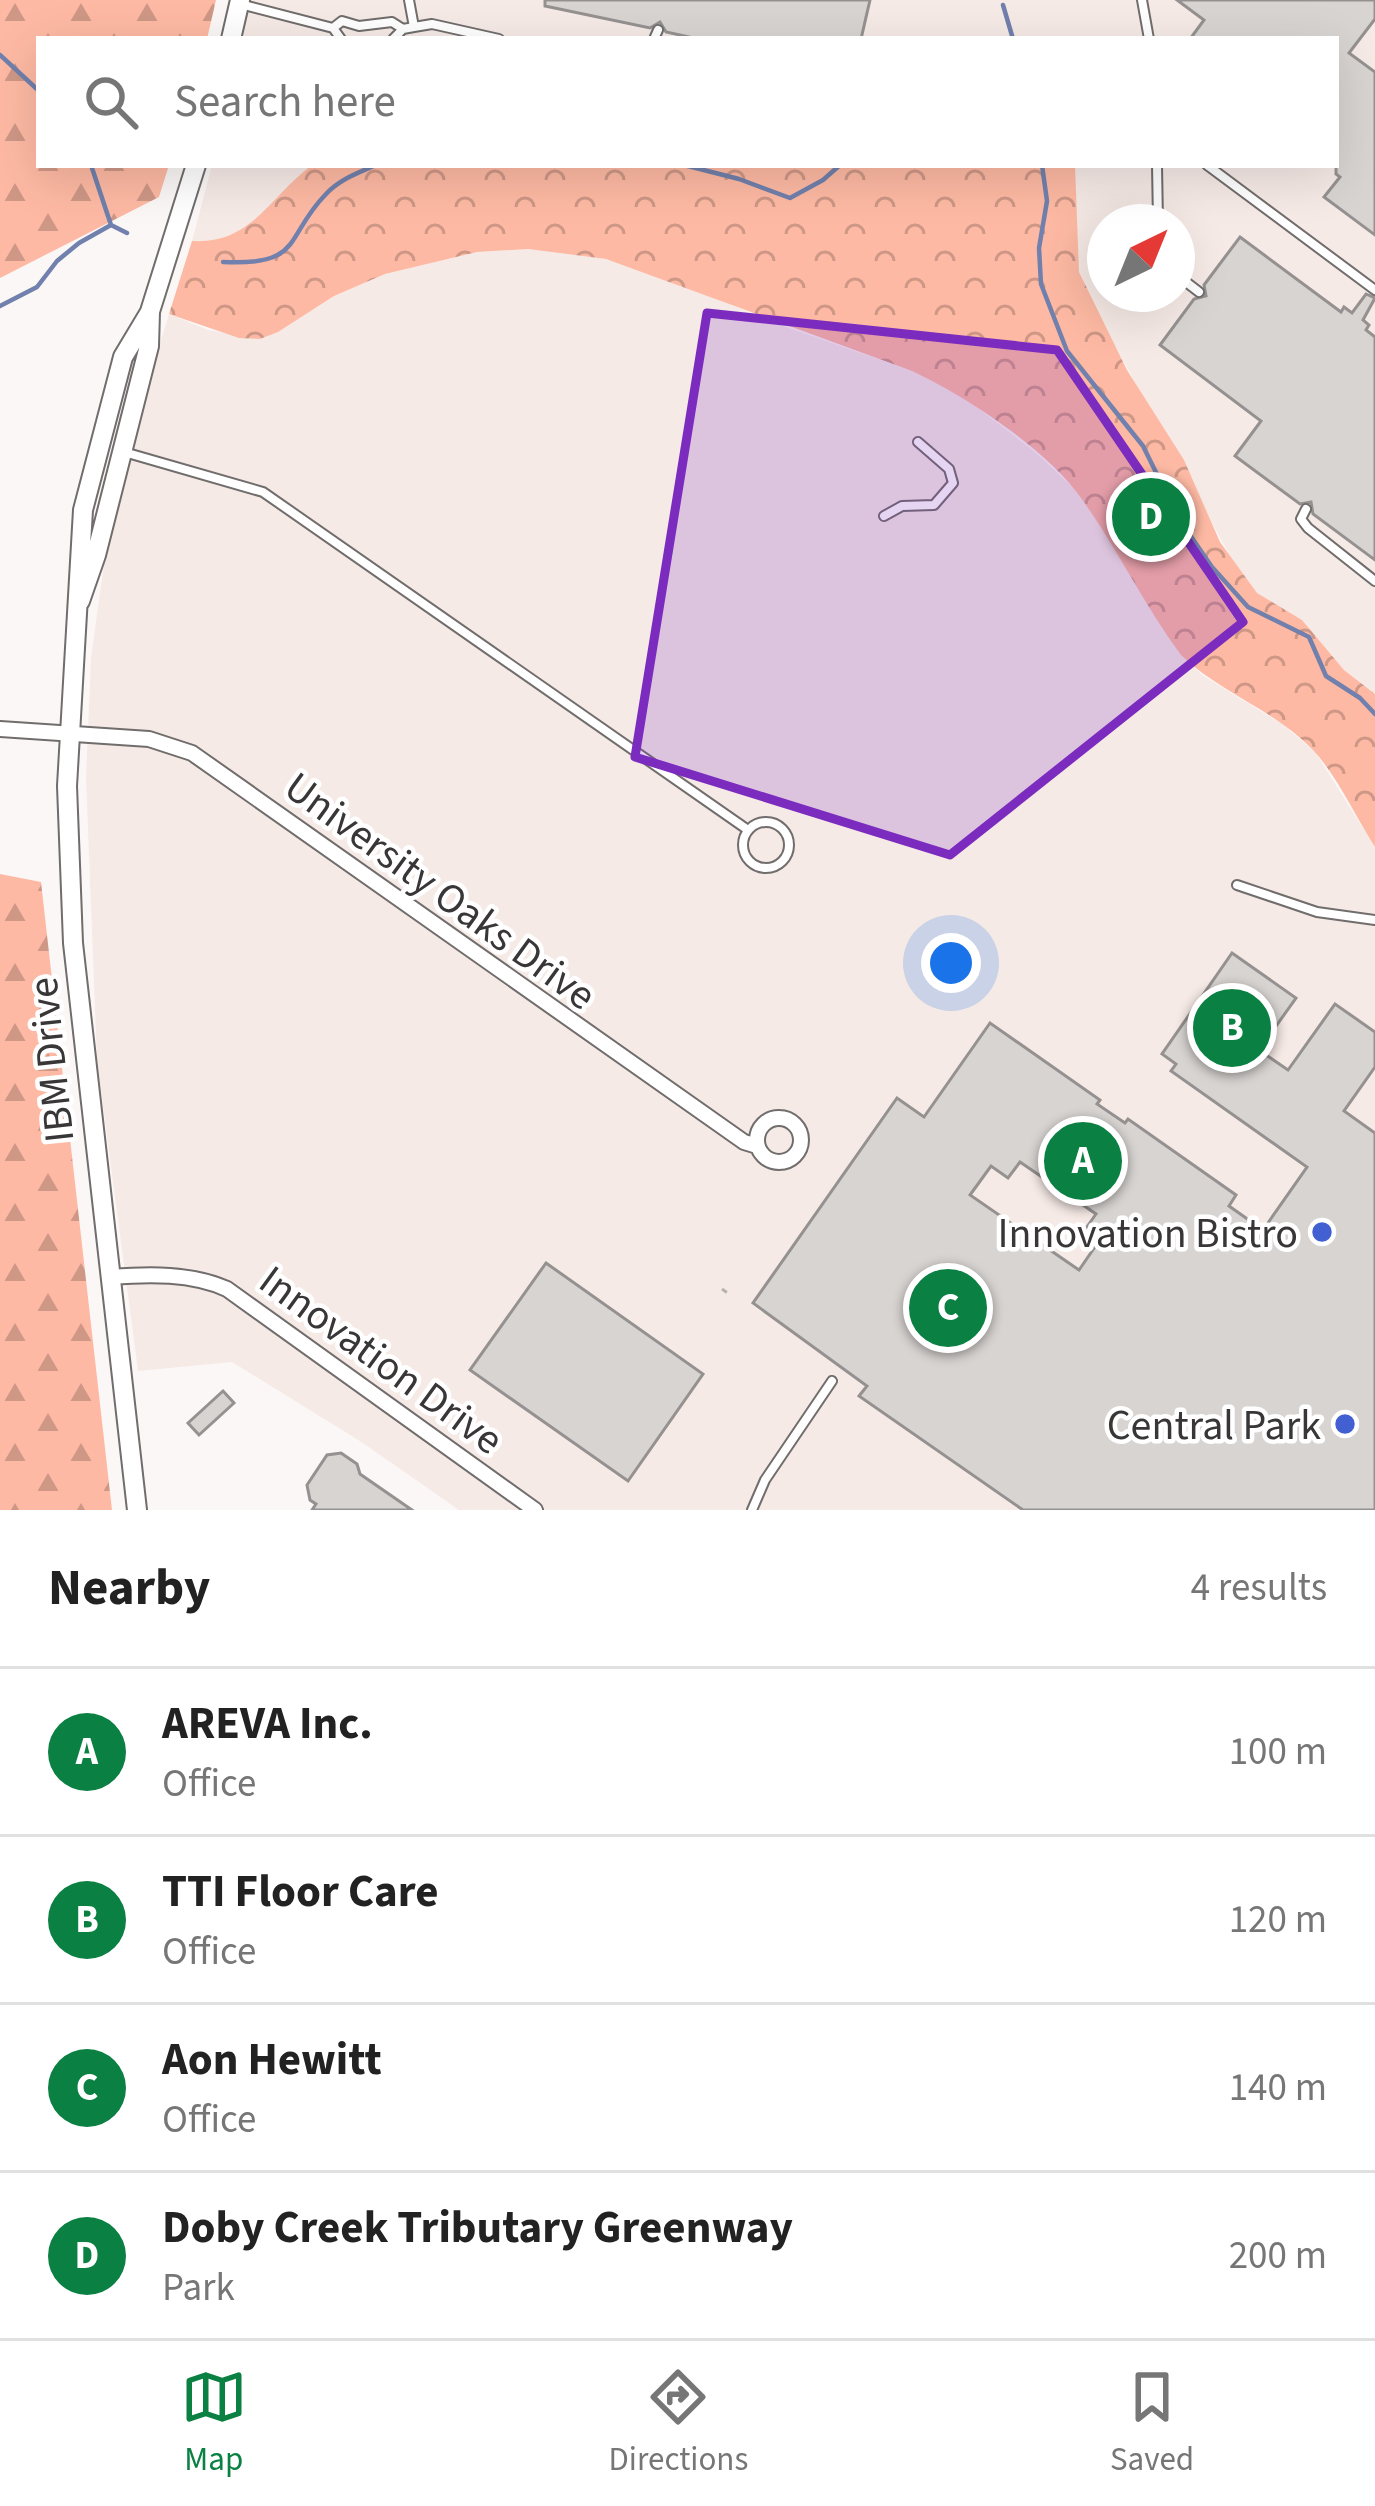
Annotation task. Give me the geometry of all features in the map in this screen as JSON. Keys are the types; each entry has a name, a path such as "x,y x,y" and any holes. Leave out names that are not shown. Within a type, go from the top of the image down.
{"street":[{"path":"232,36 240,2"},
{"name":"IBM Drive","path":"137,1510 73,943 68,857 70,734 79,548 92,470 123,357 150,312 195,168"},
{"name":"IBM Drive","path":"80,601 149,346 150,312"},
{"name":"University Oaks Drive","path":"0,729 160,740 192,753 580,1030 744,1142 757,1146"},
{"name":"Innovation Drive","path":"111,1277 157,1275 227,1289 535,1510"}],"lane":[{"path":"408,28 409,0"},
{"path":"1142,0 1148,36"},
{"path":"1144,11 1153,0"},
{"path":"240,2 333,28 339,36"},
{"path":"333,28 342,21 359,26 392,22 408,28"},
{"path":"397,36 408,28 432,24 486,36"},
{"path":"1157,168 1158,204"},
{"path":"1211,168 1375,290"},
{"path":"1195,289 1199,292"},
{"path":"884,516 902,506 934,505 953,483 949,469 918,442"},
{"path":"120,451 242,483 266,494 748,830"},
{"path":"1306,509 1301,518 1308,529 1375,581"},
{"path":"767,821 781,827 788,841 781,862 767,868 752,863 744,851 748,830 767,821"},
{"path":"1237,885 1318,912 1375,920"},
{"path":"752,1510 770,1472 832,1381"}],"path":[{"path":"722,1289 729,1294"}],"highlighted area":[{"path":"707,313 1057,350 1243,622 950,855 635,757"}],"shaded area":[{"path":"249,0 1375,0 1375,694 1344,670 1302,620 1257,594 1242,578 1097,312 1195,312 1195,204 1087,204 1087,289 1079,272 1075,168 1339,168 1339,36 242,36"},
{"path":"211,168 309,168 246,228 211,242 192,241"},
{"path":"528,249 606,259 664,278 957,392 1078,492 1181,654 1202,675 1282,724 1315,752 1375,847 1375,1510 459,1510 363,1443 232,1362 138,1371 97,1061 86,777 91,658 104,564 140,409 169,314 208,330 260,339 334,296 385,274 477,252"}],"green space":[{"path":"0,0 216,0 208,36 36,36 36,168 168,168 159,197 0,278"},
{"path":"309,168 1075,168 1079,272 1087,288 1087,312 1099,312 1127,370 1184,460 1220,542 1257,593 1302,620 1344,670 1375,694 1375,847 1313,750 1181,655 1066,480 1004,426 956,394 912,371 606,259 528,249 477,252 385,274 334,296 260,339 239,338 169,314 192,241 230,235 258,216"},
{"path":"0,874 41,882 112,1510 0,1510"}],"building":[{"path":"545,0 870,0 862,36 684,36 666,32 660,22 650,28 545,6"},
{"path":"1177,0 1375,0 1375,19 1349,53 1375,72 1375,235 1324,197 1340,177 1336,174 1339,36 1192,36 1204,20"},
{"path":"1240,237 1341,312 1344,307 1352,313 1366,294 1375,298 1363,320 1375,337 1375,560 1313,514 1311,502 1300,504 1235,456 1261,421 1160,345 1184,312 1195,312 1195,299 1206,296 1204,285"},
{"path":"1232,953 1296,998 1259,1050 1288,1070 1335,1004 1375,1032 1375,1067 1344,1111 1375,1133 1375,1510 1023,1510 859,1396 867,1386 753,1303 897,1098 924,1117 990,1023 1100,1100 1097,1104 1125,1123 1128,1119 1236,1195 1229,1206 1263,1230 1307,1167 1171,1071 1176,1064 1162,1054","holes":["1020,1162 1096,1214 1084,1231 1099,1241 1079,1270 970,1195 991,1166 1008,1178"]},
{"path":"546,1263 703,1374 628,1481 470,1370"},
{"path":"223,1391 234,1403 199,1435 188,1423"},
{"path":"341,1453 357,1464 360,1474 412,1510 312,1510 316,1504 310,1500 307,1485 327,1455"}],"waterway":[{"path":"1003,5 1012,36"},
{"path":"0,55 36,88"},
{"path":"92,168 111,225"},
{"path":"223,262 249,262 280,254 331,189 370,168"},
{"path":"696,168 790,198 837,168"},
{"path":"1042,168 1047,201 1039,248 1041,284 1067,351 1143,446 1179,519 1212,567 1248,607 1309,637 1326,676 1375,714"},
{"path":"111,225 127,233"},
{"path":"0,306 37,287 57,261 111,225"}],"place":[{"name":"Doby Creek Tributary Greenway","path":"1151,517"},
{"name":"TTI Floor Care","path":"1232,1028"},
{"name":"AREVA Inc.","path":"1083,1161"},
{"name":"Innovation Bistro","path":"1322,1232"},
{"name":"Aon Hewitt","path":"948,1308"},
{"name":"Central Park","path":"1345,1424"}]}
